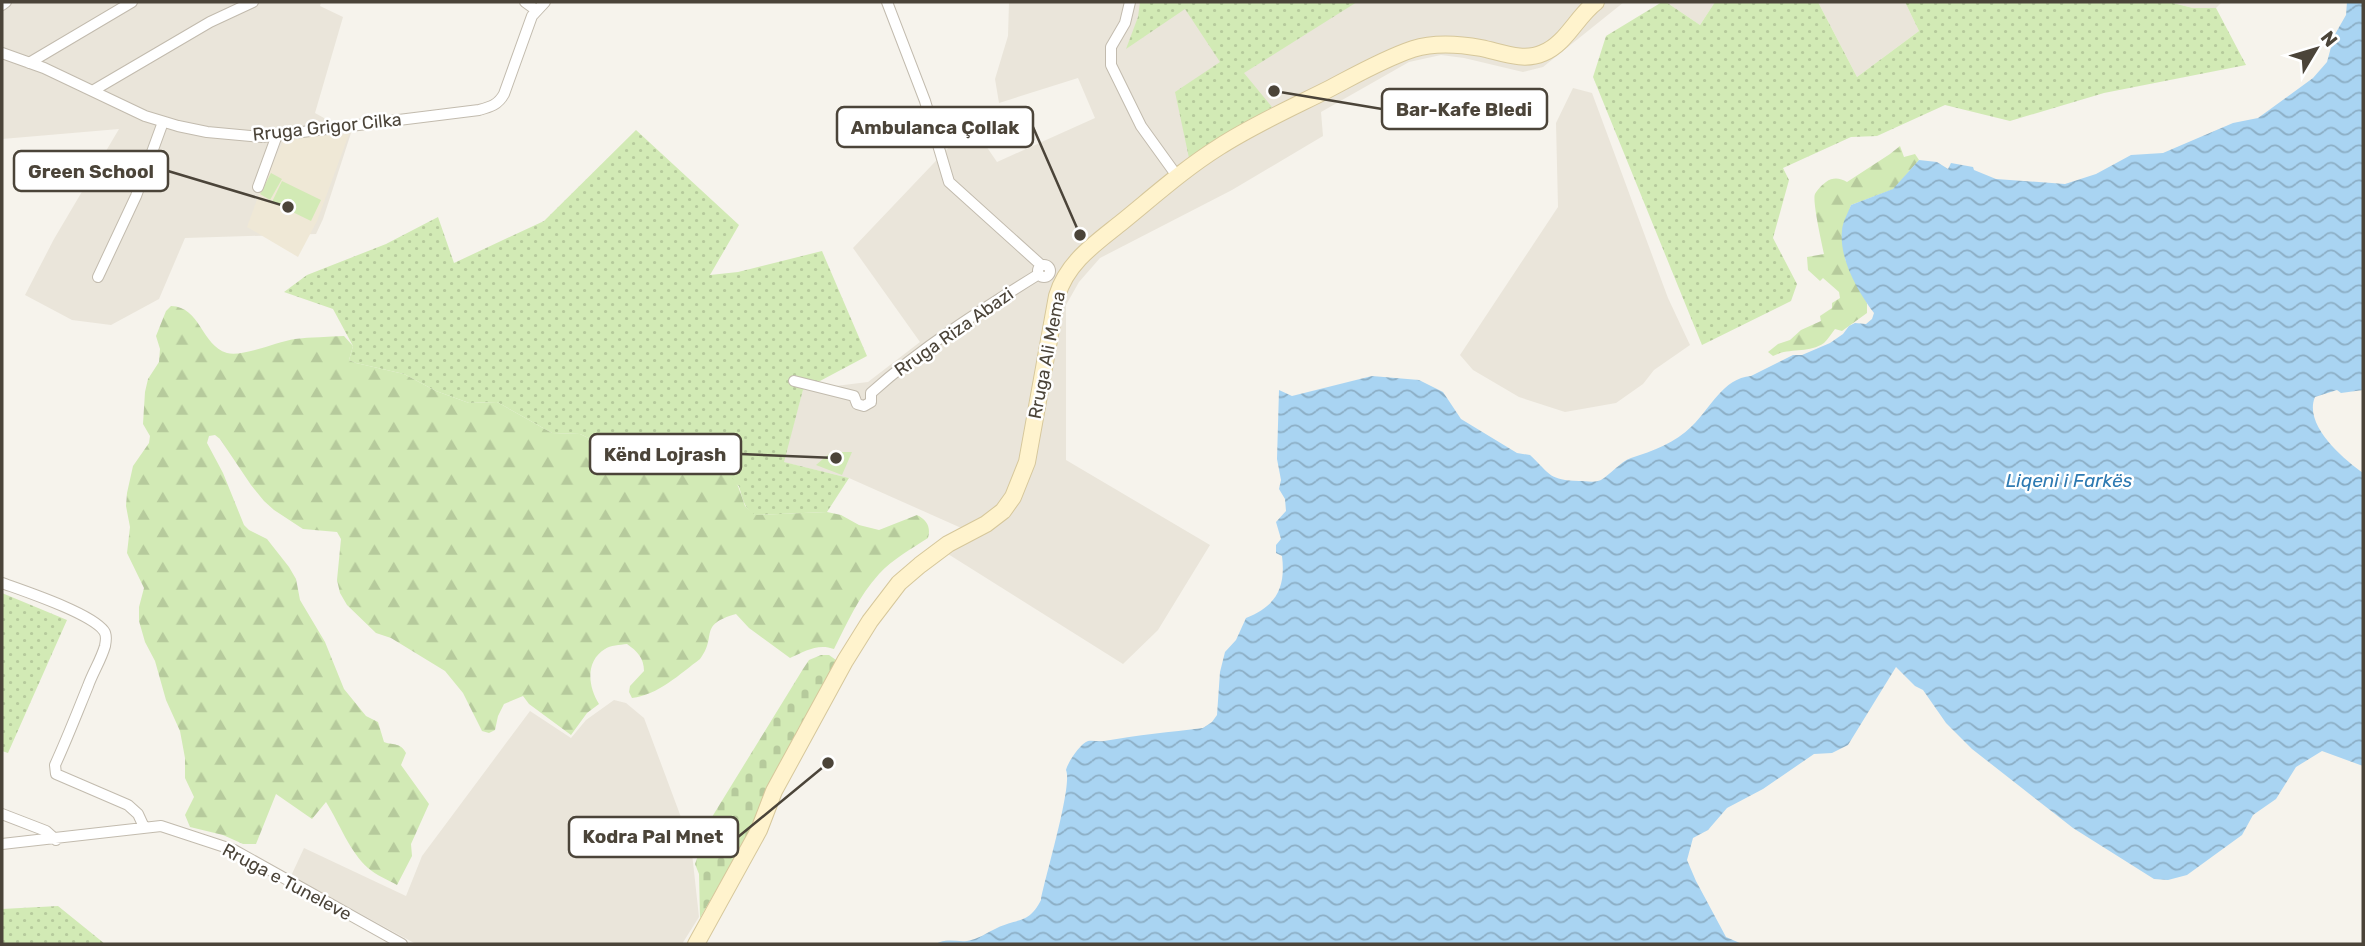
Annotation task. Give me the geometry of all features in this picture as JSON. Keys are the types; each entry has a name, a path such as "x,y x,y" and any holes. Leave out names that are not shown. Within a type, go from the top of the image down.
{"street":[{"path":"29,63 132,2"},
{"path":"94,90 210,22 253,2"},
{"path":"525,2 536,10 545,2"},
{"path":"887,2 925,101 949,182 1048,273"},
{"path":"1130,2 1125,23 1111,47 1111,65 1141,126 1177,176"},
{"name":"Rruga Ali Mema","path":"696,944 759,830 774,791 845,660 870,621 899,583 948,544 986,524 1003,511 1013,497 1027,462 1057,296 1048,273 1075,262 1177,176 1220,146 1366,69 1415,48 1446,44 1510,56 1532,57 1555,46 1581,15 1596,2"},
{"name":"Rruga Grigor Cilka","path":"2,53 94,90 163,122 207,132 262,137 479,110 499,102 528,24 536,10"},
{"path":"98,278 136,196 163,122"},
{"path":"258,187 277,135"},
{"name":"Rruga Riza Abazi","path":"794,381 854,396 857,404 864,406 871,402 872,393 896,372 967,320 1048,273"},
{"path":"2,583 53,601 103,629 107,637 105,647 55,765 56,774 128,805 138,814 144,827"},
{"path":"2,814 46,831 56,840"},
{"name":"Rruga e Tuneleve","path":"2,844 56,840 144,827 173,830 233,850 402,944"}],"shaded area":[{"path":"2,2 321,2 320,6 343,17 315,113 351,133 316,234 185,238 159,299 111,325 72,320 25,295 54,239 119,129 2,139"},
{"path":"1009,2 1624,2 1543,67 1523,72 1441,55 1409,62 1321,112 1323,136 1232,190 1100,258 1079,282 1066,305 1066,460 1210,545 1158,630 1123,664 948,554 977,535 849,478 783,462 803,390 868,382 920,342 853,248 971,124 997,162 1095,118 1078,78 999,103 995,79 1008,36"},
{"path":"1666,2 1715,2 1700,25"},
{"path":"1818,2 1905,2 1919,31 1857,77"},
{"path":"2169,2 2222,2 2216,8 2193,8"},
{"path":"1573,88 1592,93 1668,298 1690,345 1654,370 1643,384 1616,403 1565,412 1519,397 1473,370 1460,355 1558,207 1556,123"},
{"path":"349,134 317,221 298,257 247,227 285,137"},
{"path":"614,700 626,703 644,718 691,844 699,917 682,944 416,944 291,876 304,848 406,896 422,856 530,711 571,738 586,720"}],"green space":[{"path":"1140,2 1357,2 1244,73 1272,107 1189,158 1175,92 1220,62 1185,9 1126,49 1138,17"},
{"path":"1662,2 1700,25 1715,2 1818,2 1857,77 1919,31 1905,2 2169,2 2193,8 2216,8 2246,65 2104,93 2010,121 1945,105 1877,136 1851,137 1783,168 1789,180 1773,238 1797,284 1791,301 1702,345 1593,77 1606,36"},
{"path":"636,130 739,225 710,275 738,272 822,251 867,356 803,390 784,462 849,478 827,512 755,515 746,506 739,486 684,453 612,449 580,434 552,433 497,402 469,403 436,391 404,374 356,363 349,360 353,346 333,309 284,292 307,275 386,244 438,217 454,263 544,221"},
{"path":"1900,146 1904,157 1915,154 1919,160 1894,189 1851,205 1842,231 1845,259 1867,303 1867,313 1842,331 1835,329 1824,343 1818,346 1773,356 1768,352 1778,344 1790,340 1801,330 1821,321 1820,316 1840,298 1839,292 1823,278 1820,281 1808,270 1807,257 1824,254 1814,198 1816,192 1831,179 1847,182"},
{"path":"271,173 282,179 270,200 260,194"},
{"path":"282,181 321,200 311,221 272,202"},
{"path":"171,306 189,313 218,349 227,353 251,351 295,339 344,336 353,346 349,360 404,374 436,391 469,403 497,402 552,433 580,434 612,449 684,453 730,475 738,486 745,506 755,515 827,512 879,530 917,515 927,524 928,538 896,559 872,582 834,649 817,647 790,658 749,628 736,614 716,622 712,627 708,644 700,659 668,683 642,696 632,698 629,692 630,686 644,671 639,655 627,644 605,649 594,660 590,675 592,690 599,704 587,713 571,735 529,704 523,696 504,704 495,730 489,733 482,731 463,693 445,671 391,638 376,633 347,605 337,580 341,539 337,532 303,529 274,510 251,485 220,439 215,435 209,436 207,443 223,473 244,525 267,539 289,567 296,579 300,600 325,642 344,689 366,716 378,722 384,742 404,750 406,753 401,765 429,804 411,844 412,856 397,885 375,873 361,861 326,802 312,819 276,794 256,844 243,844 223,835 190,827 185,815 194,797 185,778 185,758 180,731 166,700 155,661 145,642 139,621 144,588 127,553 130,527 126,506 127,493 133,466 149,443 150,436 143,424 145,392 148,379 159,362 160,349 156,336 166,311"},
{"path":"831,452 852,452 842,475 816,465"},
{"path":"2,593 67,620 8,753 2,751"},
{"path":"829,655 836,660 752,828 700,918 699,874 695,864 712,817 809,660"},
{"path":"58,906 105,944 2,944 2,909"}],"water":[{"name":"Liqeni i Farkës","path":"2347,2 2363,2 2363,390 2341,393 2337,390 2315,397 2313,408 2315,419 2327,440 2363,473 2363,766 2322,751 2296,767 2276,799 2253,815 2242,835 2187,875 2168,880 2154,879 2073,828 1972,749 1946,723 1923,690 1915,686 1896,667 1848,745 1832,753 1814,754 1763,789 1727,808 1708,830 1693,838 1687,860 1696,881 1726,937 1742,944 936,944 975,939 1027,917 1037,908 1066,793 1066,770 1085,743 1203,728 1217,715 1220,672 1225,652 1236,640 1246,618 1272,602 1282,578 1282,556 1276,553 1276,545 1281,539 1276,522 1286,511 1285,499 1279,489 1281,480 1277,459 1279,390 1292,396 1372,376 1419,380 1443,392 1461,419 1517,453 1530,455 1556,478 1599,481 1627,460 1678,437 1699,419 1732,382 1751,376 1793,355 1802,355 1830,343 1849,326 1855,323 1866,324 1872,319 1874,313 1856,285 1843,253 1843,225 1851,205 1893,189 1919,160 1937,162 1948,169 1951,163 1973,167 1974,170 1996,179 2065,184 2096,174 2131,155 2163,153 2233,123 2258,118 2313,78 2327,62 2334,36 2346,15"}],"place":[{"name":"Bar-Kafe Bledi","path":"1274,91"},
{"name":"Green School","path":"288,207"},
{"name":"Ambulanca Çollak","path":"1080,235"},
{"name":"Kënd Lojrash","path":"836,458"},
{"name":"Kodra Pal Mnet","path":"828,763"}]}
